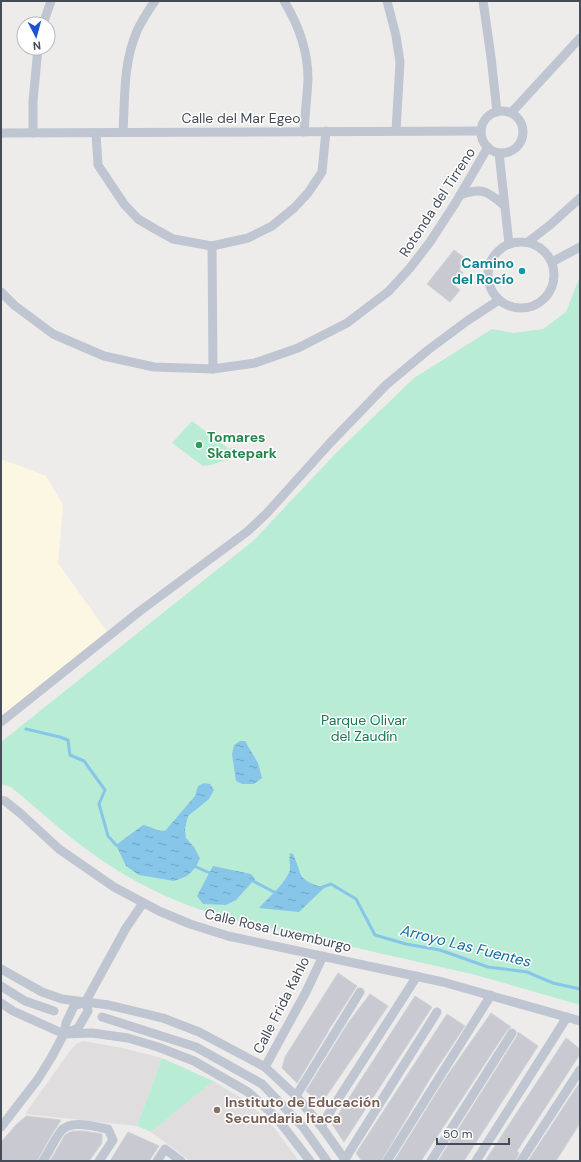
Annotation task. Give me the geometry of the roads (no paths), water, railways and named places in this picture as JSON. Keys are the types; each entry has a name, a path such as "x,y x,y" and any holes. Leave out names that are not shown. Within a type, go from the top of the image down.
{"street":[{"path":"46,16 51,1"},
{"path":"123,132 126,75 131,50 137,31 155,1"},
{"path":"284,1 293,15 304,46 308,78 304,132"},
{"path":"387,1 396,36 400,62 396,131"},
{"path":"483,1 497,112"},
{"path":"511,113 580,38"},
{"path":"33,133 33,101 37,56"},
{"path":"504,111 511,113 516,116 523,128 521,141 518,146 512,150 499,153 488,148 482,137 481,131 486,119 497,112 504,111"},
{"path":"96,132 98,165 124,204 138,218 154,229 173,239 212,246 248,238 272,226 294,208 308,193 322,172 326,131"},
{"name":"Calle del Mar Egeo","path":"1,133 481,131"},
{"name":"Rotonda del Tirreno","path":"1,292 14,305 54,334 104,356 154,367 213,369 255,363 298,348 347,323 389,291 410,268 430,242 488,148"},
{"path":"499,153 509,244"},
{"path":"460,195 474,190 481,190 488,193 504,205"},
{"path":"528,242 550,225 580,198"},
{"path":"518,241 528,242 542,249 552,262 554,281 550,291 544,299 536,304 522,308 507,306 492,293 488,284 487,274 489,264 493,255 500,248 518,241"},
{"path":"212,246 213,369"},
{"path":"552,262 580,247"},
{"path":"1,722 140,611 248,531 267,513 330,443 386,386 428,350 466,321 499,300"},
{"name":"Calle Rosa Luxemburgo","path":"1,800 5,801 20,813 60,849 114,887 159,911 190,924 228,936 443,982 580,1021"},
{"path":"1,1127 38,1079 64,1034 66,1023 74,1006 86,1001 126,928 143,903"},
{"name":"Calle Frida Kahlo","path":"265,1067 306,992 323,956"},
{"path":"1,969 42,992 62,999 109,1005 164,1018 199,1032 265,1067 296,1096 321,1126 345,1160 437,1012"},
{"path":"321,1126 416,976"},
{"path":"1,986 25,1001 54,1011"},
{"path":"296,1096 360,992"},
{"path":"387,1161 490,995"},
{"path":"64,1034 78,1028 88,1010 86,1001"},
{"path":"1,1003 13,1011 64,1034 92,1033 128,1038 194,1060 248,1092 276,1117 310,1161"},
{"path":"102,1017 196,1047 262,1084 303,1127 327,1161"},
{"path":"476,1161 567,1017"},
{"path":"431,1161 512,1033"},
{"path":"521,1161 580,1070"},
{"path":"1,1112 10,1116"},
{"path":"44,1161 61,1130 68,1126 77,1125 108,1129 113,1140 99,1161"},
{"path":"157,1161 165,1149 181,1161"}],"water":[{"path":"240,741 245,741 258,763 262,778 254,784 242,784 236,781 232,754 234,745"},
{"path":"204,783 210,784 214,790 209,799 188,816 185,829 186,838 194,847 200,858 196,867 187,876 174,881 139,875 126,866 116,845 143,825 165,831 195,796 198,786"},
{"path":"290,853 293,854 300,873 304,879 324,888 299,912 259,908 288,874 290,869"},
{"path":"213,866 251,874 255,879 236,900 226,905 203,904 197,896"}],"waterway":[{"name":"Arroyo Las Fuentes","path":"26,729 68,740 70,755 84,761 105,790 99,804 108,836 116,845 119,846"},
{"name":"Arroyo Las Fuentes","path":"194,866 212,874"},
{"name":"Arroyo Las Fuentes","path":"251,880 276,892"},
{"name":"Arroyo Las Fuentes","path":"320,888 331,884 356,899 375,935 406,944 440,950 488,967 527,972 553,983 580,989"}],"place":[{"name":"Camino del Rocío","path":"522,271"},
{"name":"Tomares Skatepark","path":"199,445"},
{"name":"Instituto de Educación Secundaria Itaca","path":"217,1110"}],"park label":[{"name":"Parque Olivar del Zaudín","path":"364,728"}]}
